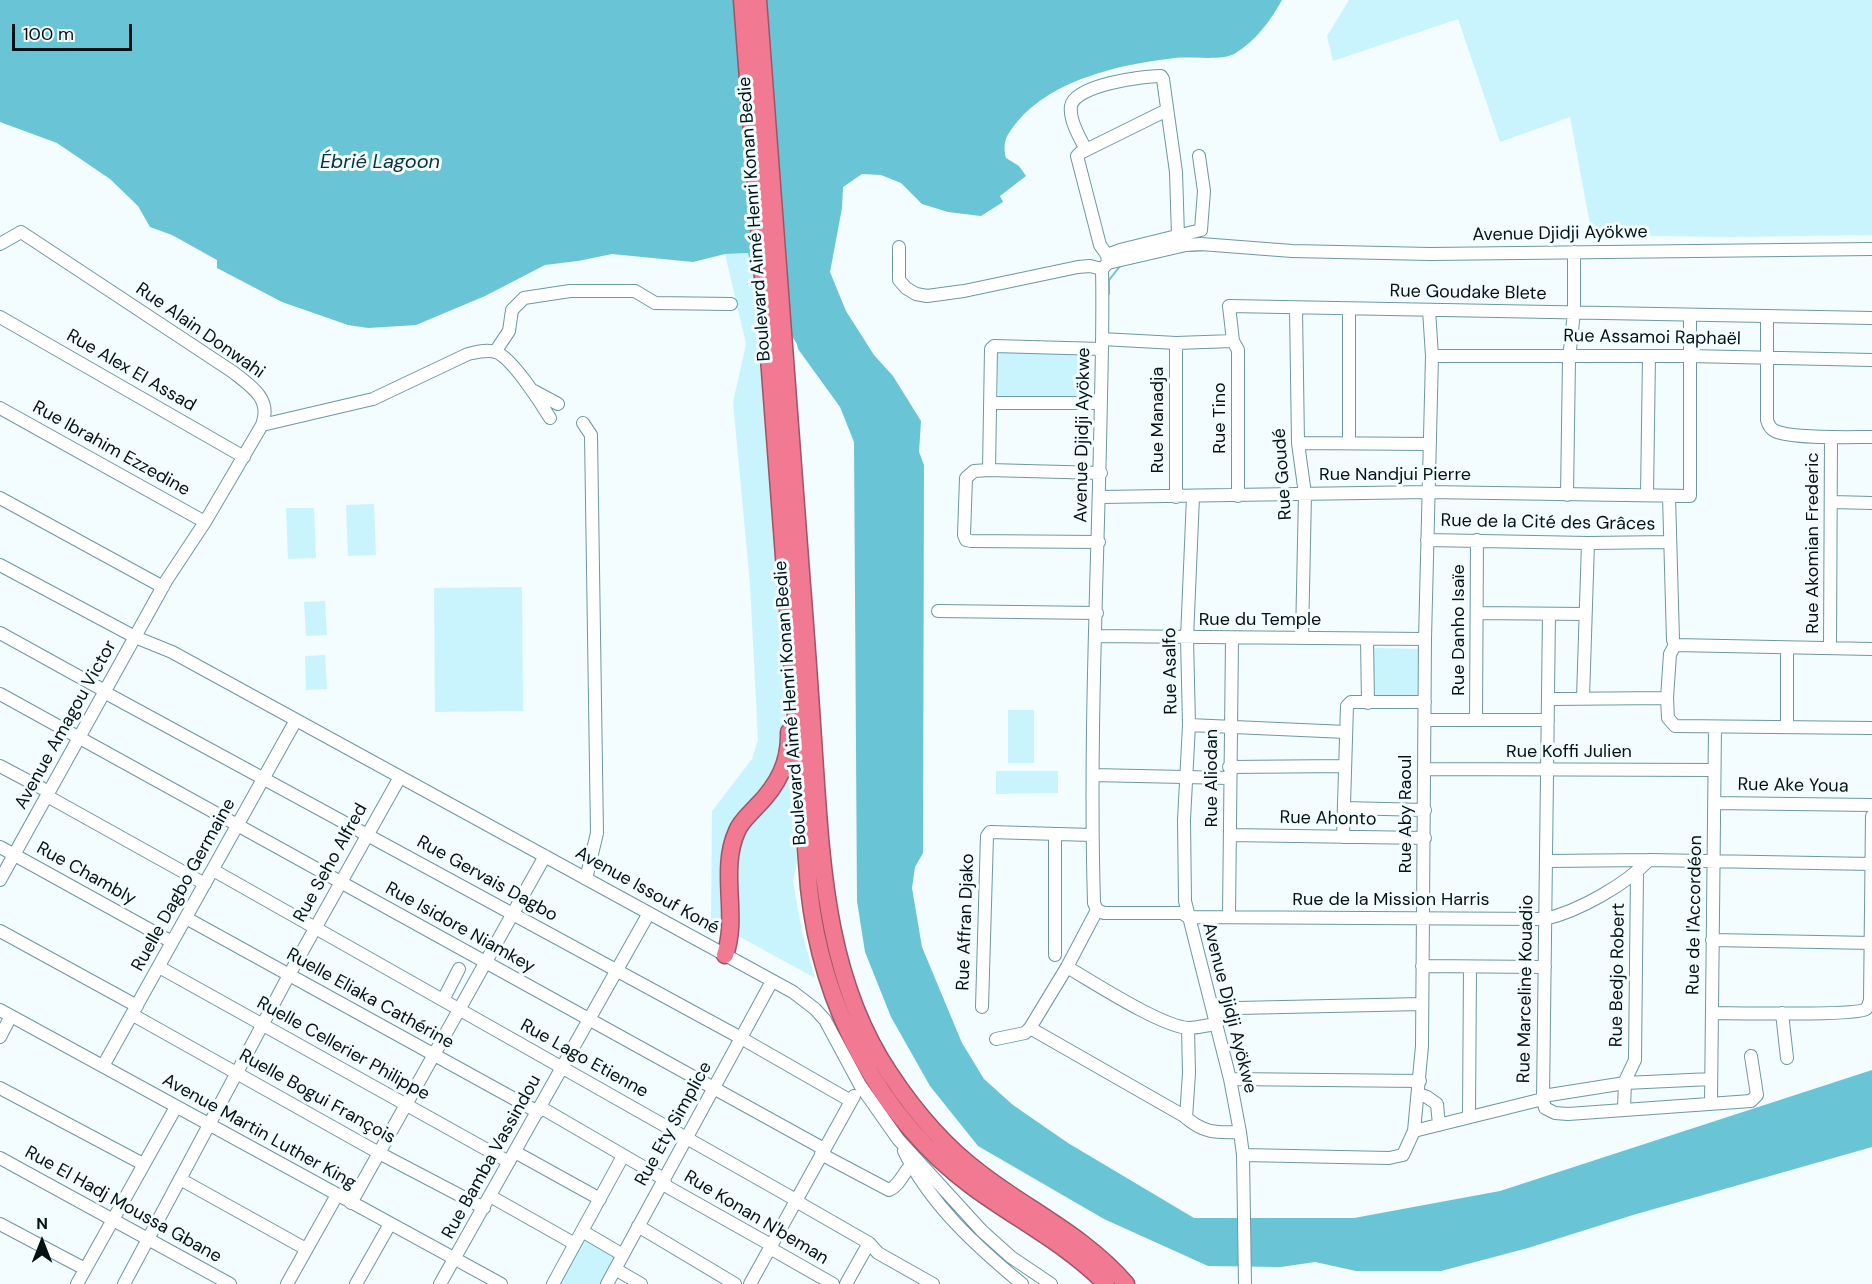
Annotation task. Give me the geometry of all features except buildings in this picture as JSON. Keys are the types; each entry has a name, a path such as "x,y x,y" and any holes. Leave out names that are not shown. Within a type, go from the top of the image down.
{"highway":[{"name":"Boulevard Aimé Henri Konan Bedie","path":"742,0 822,867 831,927 842,970 857,1010 888,1072 922,1119 981,1174 1079,1240 1110,1266 1126,1284"},
{"name":"Boulevard Aimé Henri Konan Bedie","path":"758,0 792,642 812,912 820,954 832,994 860,1057 911,1128 949,1167 1004,1209 1070,1252 1106,1284"},
{"path":"725,955 730,936 733,840 743,821 777,784 787,759 792,642"}],"street":[{"path":"1086,150 1071,116 1074,100 1080,93 1131,78 1161,76 1176,172 1178,236"},
{"path":"1106,262 1077,156 1167,110"},
{"path":"899,247 899,280 916,294 927,296 964,291 1106,262 1120,250 1199,232 1202,227 1204,191 1199,156"},
{"name":"Rue Alain Donwahi","path":"0,244 21,232 199,349 256,389 263,399 265,411 262,425"},
{"name":"Avenue Djidji Ayökwe","path":"1245,1282 1243,1155 1240,1132 1230,1079 1188,917 1174,913 1104,913 1097,910 1094,903 1092,835 1096,613 1106,262 1201,244 1292,251 1418,254 1872,249"},
{"path":"1567,495 1569,355 1574,312 1574,252"},
{"path":"495,352 509,331 512,310 524,298 570,291 635,291 655,303 731,304"},
{"name":"Rue Goudake Blete","path":"1233,341 1229,306 1872,318"},
{"name":"Rue Goudé","path":"1296,308 1298,443 1305,494 1302,638"},
{"path":"1349,309 1349,442"},
{"name":"Rue Aby Raoul","path":"1243,1155 1389,1158 1403,1155 1414,1131 1420,1082 1424,919 1425,639 1432,356 1430,310"},
{"path":"1689,356 1690,315"},
{"path":"1767,316 1767,420 1769,426 1776,431 1831,437 1872,437"},
{"name":"Rue Alex El Assad","path":"0,317 244,457"},
{"path":"988,470 990,354 994,346 1233,341"},
{"name":"Rue Tino","path":"1233,341 1238,350 1238,496"},
{"name":"Rue Manadja","path":"1176,343 1176,497"},
{"path":"0,498 165,584 205,522 262,425 373,399 468,354 484,350 502,355 533,391 550,418"},
{"name":"Rue Assamoi Raphaël","path":"1432,356 1689,356 1872,360"},
{"path":"1647,495 1649,356"},
{"name":"Rue Nandjui Pierre","path":"1100,497 1428,492 1690,496 1689,356"},
{"path":"533,391 558,404"},
{"path":"990,403 1101,403"},
{"name":"Rue Ibrahim Ezzedine","path":"0,408 205,522"},
{"path":"584,423 591,435 597,833 586,879"},
{"name":"Rue Akomian Frederic","path":"1830,648 1831,437"},
{"path":"1298,443 1430,444"},
{"path":"1099,542 966,540 966,478 974,471 988,470 1101,473"},
{"path":"1669,496 1673,640 1676,645"},
{"name":"Rue Asalfo","path":"1193,497 1187,638 1190,725 1346,732"},
{"path":"1832,502 1872,503"},
{"name":"Rue de la Cité des Grâces","path":"1427,540 1669,542"},
{"name":"Rue Danho Isaïe","path":"1476,720 1477,540"},
{"path":"1583,698 1588,543"},
{"name":"Avenue Issouf Koné","path":"0,565 135,637 172,652 772,981 815,1009 825,1020 860,1085 898,1139 982,1231 1011,1257 1051,1284"},
{"name":"Avenue Amagou Victor","path":"0,880 165,584"},
{"path":"938,611 1096,613"},
{"path":"1477,613 1585,614"},
{"name":"Rue Marceline Kouadio","path":"1549,614 1543,1098 1545,1108 1555,1113 1568,1114 1751,1101 1757,1095 1751,1056"},
{"name":"Rue Gervais Dagbo","path":"0,633 263,779 741,1038 851,1101"},
{"name":"Rue du Temple","path":"1096,636 1425,639"},
{"name":"Rue Aliodan","path":"1229,916 1232,639"},
{"path":"1367,639 1368,703"},
{"path":"1676,645 1872,649"},
{"path":"1676,645 1670,654 1667,698 1668,717 1675,726 1872,728"},
{"path":"1787,648 1787,727"},
{"name":"Rue Isidore Niamkey","path":"0,694 714,1088 890,1190 911,1165"},
{"path":"1548,699 1667,698"},
{"path":"1343,837 1349,703 1425,702"},
{"name":"Ruelle Dagbo Germaine","path":"103,1066 296,720"},
{"path":"1425,720 1548,720"},
{"path":"1188,917 1185,901 1184,820 1190,725"},
{"name":"Rue de l'Accordéon","path":"1711,1103 1715,727"},
{"path":"0,766 205,884"},
{"path":"1093,775 1188,777 1229,772 1345,766"},
{"name":"Rue Koffi Julien","path":"1425,769 1714,770"},
{"name":"Rue Seho Alfred","path":"124,1284 236,1072 400,777"},
{"name":"Rue Ake Youa","path":"1714,803 1872,805"},
{"path":"1344,808 1425,810"},
{"path":"1712,1013 1841,1013 1864,1010 1868,1007 1870,1000 1872,816"},
{"name":"Rue Affran Djako","path":"982,1007 987,836 990,832 1092,835"},
{"path":"1055,834 1055,955"},
{"name":"Rue Ahonto","path":"1230,835 1425,838"},
{"name":"Rue Chambly","path":"0,847 172,942"},
{"path":"351,1203 545,856"},
{"path":"1546,861 1649,860 1872,864"},
{"name":"Rue de la Mission Harris","path":"1188,917 1545,919 1576,909 1637,872 1649,860"},
{"name":"Rue Lago Etienne","path":"213,870 796,1200 869,1243 878,1253 933,1284"},
{"name":"Rue Bedjo Robert","path":"1624,1110 1625,1083 1635,1060 1637,872"},
{"path":"996,1039 1025,1033 1030,1028 1067,967 1097,910"},
{"name":"Rue Bamba Vassindou","path":"440,1284 649,913"},
{"name":"Ruelle Eliaka Cathérine","path":"186,918 539,1109"},
{"name":"Ruelle Bogui François","path":"0,931 236,1072 379,1153 484,1208"},
{"path":"1712,940 1871,943"},
{"name":"Ruelle Cellerier Philippe","path":"159,966 405,1105 600,1199"},
{"path":"1422,966 1545,967"},
{"path":"1469,1116 1470,966"},
{"path":"1067,967 1155,1016 1177,1026 1188,1028 1237,1008 1422,1004"},
{"path":"443,1000 459,969"},
{"name":"Rue Ety Simplice","path":"607,1284 772,981"},
{"path":"0,1036 5,1013"},
{"name":"Avenue Martin Luther King","path":"5,1013 455,1261 501,1284"},
{"path":"1782,1013 1786,1058"},
{"path":"1030,1028 1186,1118 1199,1128 1216,1133 1240,1132"},
{"path":"1186,1118 1190,1073 1188,1028"},
{"path":"1230,1079 1420,1082"},
{"path":"1414,1131 1543,1098 1625,1083 1711,1079"},
{"path":"750,1284 860,1085"},
{"path":"0,1088 143,1164"},
{"path":"1418,1094 1437,1104 1439,1125"},
{"path":"76,1284 176,1107"},
{"name":"Rue Konan N'beman","path":"539,1109 664,1179 666,1186 771,1245 775,1251 833,1284"},
{"path":"898,1139 911,1165 939,1206 965,1234 1022,1284"},
{"path":"553,1284 623,1156"},
{"name":"Rue El Hadj Moussa Gbane","path":"0,1158 230,1284"},
{"path":"180,1179 306,1249"},
{"path":"287,1284 337,1195"},
{"path":"490,1196 575,1244"},
{"path":"0,1224 85,1269"},
{"path":"356,1284 390,1224"},
{"path":"639,1226 735,1284"},
{"path":"582,1231 623,1255"},
{"path":"846,1284 869,1243"},
{"path":"615,1269 641,1284"}],"shaded area":[{"path":"1349,0 1872,0 1872,235 1730,237 1592,235 1570,117 1500,142 1458,19 1333,61 1327,36"},
{"path":"748,253 756,284 785,643 790,775 797,861 793,881 802,933 815,978 711,921 712,811 752,759 758,740 750,584 733,402 746,344 725,254"},
{"path":"998,351 1090,352 1090,398 998,397"},
{"path":"374,504 376,555 348,556 346,505"},
{"path":"286,508 314,508 316,558 288,559"},
{"path":"522,587 523,711 435,712 434,588"},
{"path":"325,601 327,635 306,636 304,602"},
{"path":"1374,648 1423,649 1422,697 1374,696"},
{"path":"325,655 327,689 306,690 305,656"},
{"path":"1008,710 1034,710 1034,763 1008,763"},
{"path":"996,771 1058,771 1058,793 996,794"},
{"path":"583,1237 618,1256 602,1284 557,1284"}],"water":[{"name":"Ébrié Lagoon","path":"0,0 1282,0 1262,30 1234,54 1221,57 1175,58 1133,64 1068,84 1032,107 1017,122 1005,143 1006,158 1019,166 1026,176 1000,196 1003,202 981,216 948,212 922,204 901,183 881,175 862,174 843,187 842,208 830,272 846,311 874,355 893,376 921,421 919,452 924,465 923,853 915,867 912,888 922,947 962,1043 984,1079 1013,1105 1068,1143 1194,1218 1354,1218 1500,1191 1872,1070 1872,1147 1633,1215 1528,1248 1441,1271 1356,1271 1315,1262 1281,1267 1208,1266 1104,1219 978,1146 930,1086 891,1017 865,952 857,901 854,442 840,407 798,349 755,279 748,253 725,254 693,262 612,254 545,265 485,296 416,325 368,328 348,325 282,302 217,268 217,260 172,235 150,227 138,206 110,179 57,143 0,122"}],"waterway":[{"path":"1190,251 1208,250"},
{"path":"1109,294 1109,280 1121,265"}]}
